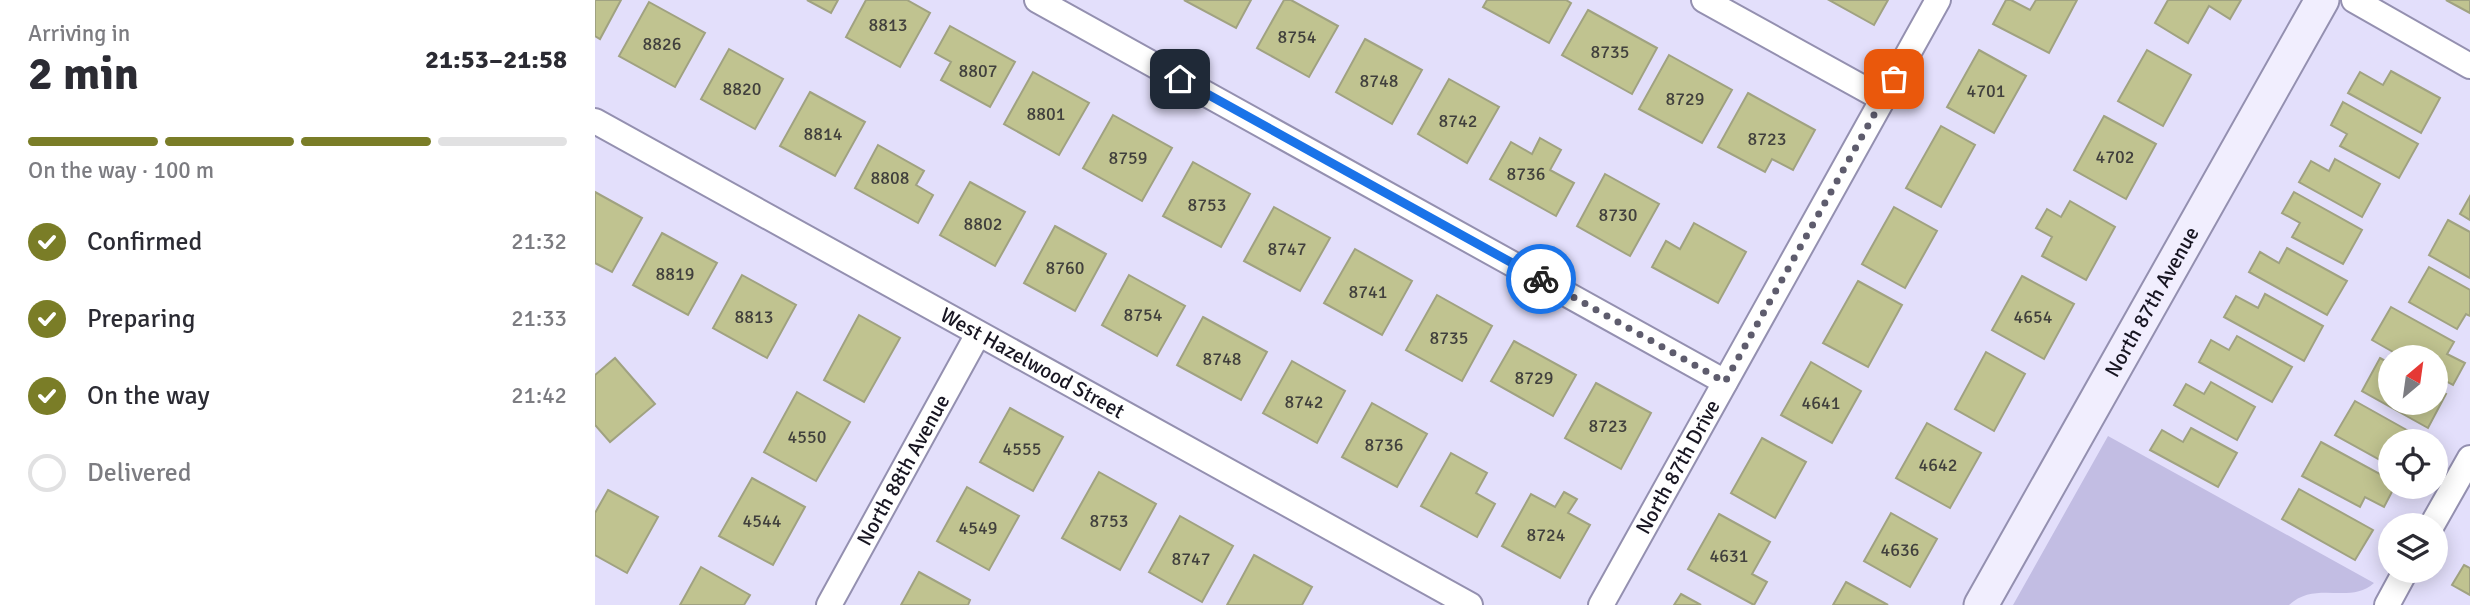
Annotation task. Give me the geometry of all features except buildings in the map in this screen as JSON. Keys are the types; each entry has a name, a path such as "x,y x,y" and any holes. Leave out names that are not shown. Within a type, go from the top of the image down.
{"street":[{"path":"1037,0 1725,382"},
{"path":"1705,0 1883,99"},
{"name":"North 87th Drive","path":"1601,605 1938,0"},
{"name":"North 87th Avenue","path":"1981,605 2322,0"},
{"path":"2354,0 2470,66"},
{"name":"West Hazelwood Street","path":"595,121 1471,605"},
{"name":"North 88th Avenue","path":"829,605 978,334"},
{"path":"2439,513 2470,458"},
{"path":"2387,605 2399,583"}],"shaded area":[{"path":"2108,436 2374,583 2354,592 2310,594 2289,605 2013,605"}],"way so far":[{"path":"1541,279 1725,382 1894,79"}],"route":[{"path":"1180,79 1541,279"}]}
